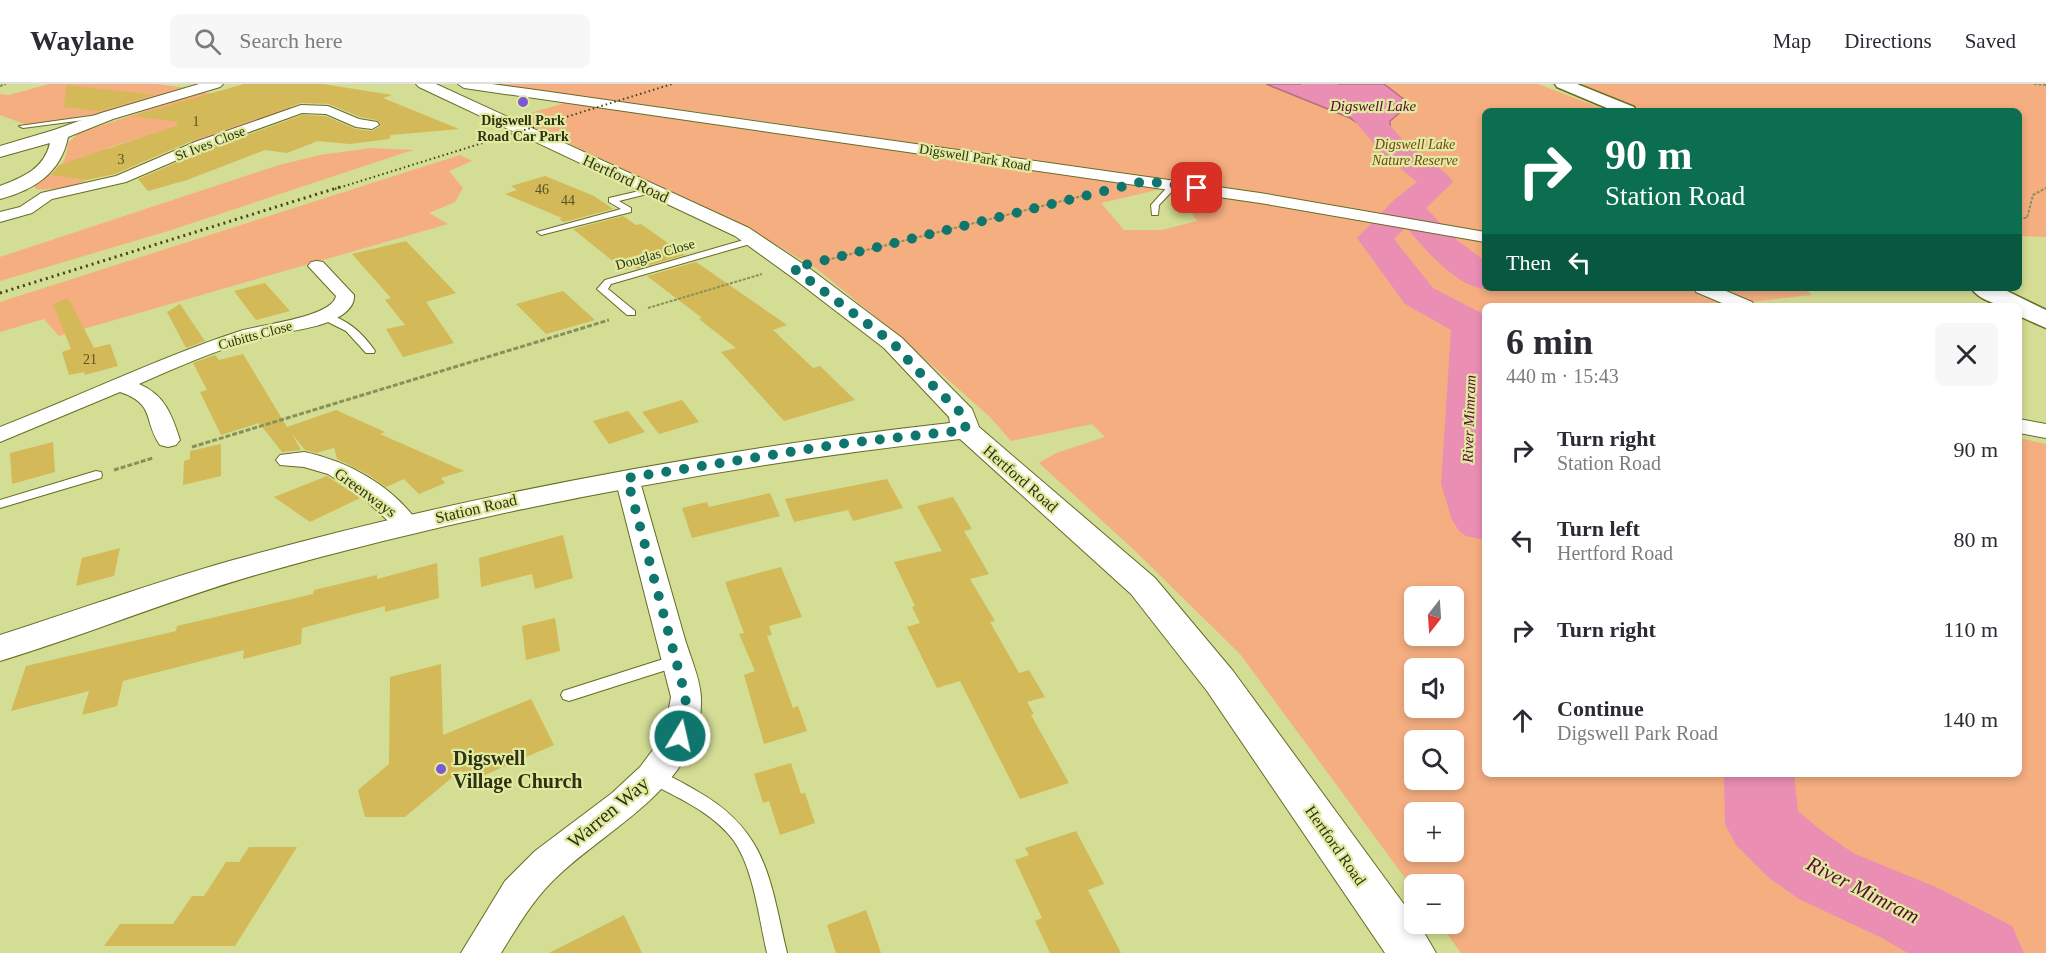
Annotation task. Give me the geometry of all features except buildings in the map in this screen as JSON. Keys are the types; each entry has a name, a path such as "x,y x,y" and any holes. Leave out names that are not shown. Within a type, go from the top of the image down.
{"main road":[{"path":"1563,84 1621,108"},
{"path":"1989,291 2013,303"},
{"path":"2022,308 2046,320"}],"street":[{"path":"0,152 60,134 107,116 215,84"},
{"name":"Hertford Road","path":"424,84 742,232 893,343 963,415 966,430 1143,586 1220,681 1412,953"},
{"name":"Digswell Park Road","path":"464,84 1174,185 1358,213 1482,236"},
{"name":"St Ives Close","path":"1,192 47,196 121,179 200,145 301,109 328,110 356,123 372,125"},
{"path":"1,192 44,171 57,155 60,134"},
{"name":"St Ives Close","path":"0,217 26,210 47,196"},
{"name":"Cubitts Close","path":"0,435 156,368 215,346 324,316 342,306 345,295 316,266"},
{"path":"1710,291 1738,303"},
{"path":"118,385 150,396 158,408 172,448"},
{"path":"2022,427 2046,431"},
{"name":"Station Road","path":"0,648 245,567 406,524 507,501 627,478 863,440 966,430"},
{"name":"Greenways","path":"288,460 311,459 337,469 393,508 406,524"},
{"name":"Warren Way","path":"480,953 518,892 548,862 624,803 668,757 680,736 686,698 627,478"}],"lane":[{"path":"23,126 107,116"},
{"path":"1155,213 1155,205 1174,185"},
{"path":"542,232 628,210 612,200 652,190"},
{"name":"Douglas Close","path":"631,313 602,289 608,282 754,240"},
{"path":"324,316 346,325 358,335 370,351"},
{"path":"0,504 96,475"},
{"path":"569,695 676,661"},
{"path":"652,776 688,794 719,814 741,836 754,865 777,953"}],"path":[{"path":"0,86 6,84"},
{"path":"2034,84 2046,85"},
{"path":"2022,218 2027,218 2033,195 2046,188"},
{"path":"96,475 172,448 791,267 1089,195"}],"green space":[{"path":"49,84 157,84 193,89 108,112 27,125 0,115 0,94 9,95"},
{"name":"Digswell Lake Nature Reserve","path":"482,84 1538,84 1601,108 1482,108 1482,234 859,135"},
{"path":"1559,84 2046,84 2046,237 2022,236 2022,108 1623,108"},
{"path":"201,92 296,108 196,142 146,136 108,148 74,178 87,180 49,189 36,189 33,184 58,169 65,159 68,143 79,133"},
{"path":"571,101 1233,196 1482,241 1482,291 1691,291 1724,303 1482,303 1482,777 2022,777 2022,439 2046,444 2046,953 1461,953 1447,934 1464,934 1464,874 1404,874 1404,876 1240,654 1133,549 1039,463 1056,453 1105,437 1092,424 1011,441 990,417 892,330 817,269 748,228 514,118","holes":["1165,188 1186,205 1197,221 1162,230 1124,230 1101,203"]},
{"path":"371,148 413,150 168,231 0,281 0,257 279,165 320,155"},
{"path":"460,155 472,161 449,171 463,188 455,202 429,213 448,224 59,336 44,319 0,332 0,302"},
{"path":"1722,291 1808,291 1812,295 1750,302"}],"water":[{"name":"Digswell Lake","path":"1266,84 1384,84 1410,104 1390,121 1391,145 1350,118"}],"waterway":[{"name":"River Mimram","path":"1314,84 1351,99 1391,145 1437,182 1406,207"},
{"path":"1406,207 1445,249 1482,277"},
{"name":"River Mimram","path":"1406,207 1375,238 1419,296 1472,325 1467,484 1479,520 1482,522"},
{"name":"River Mimram","path":"1759,777 1762,824 1796,855 1826,876 1910,913 1983,953"}],"railway":[{"path":"335,189 672,84"},
{"path":"0,293 340,187"}],"place":[{"name":"Digswell Park Road Car Park","path":"523,102"},
{"name":"Digswell Village Church","path":"441,769"}],"route":[{"path":"680,736 686,698 627,478 873,439 966,430 963,415 893,343 858,314 793,268 1145,181 1197,188"}]}
